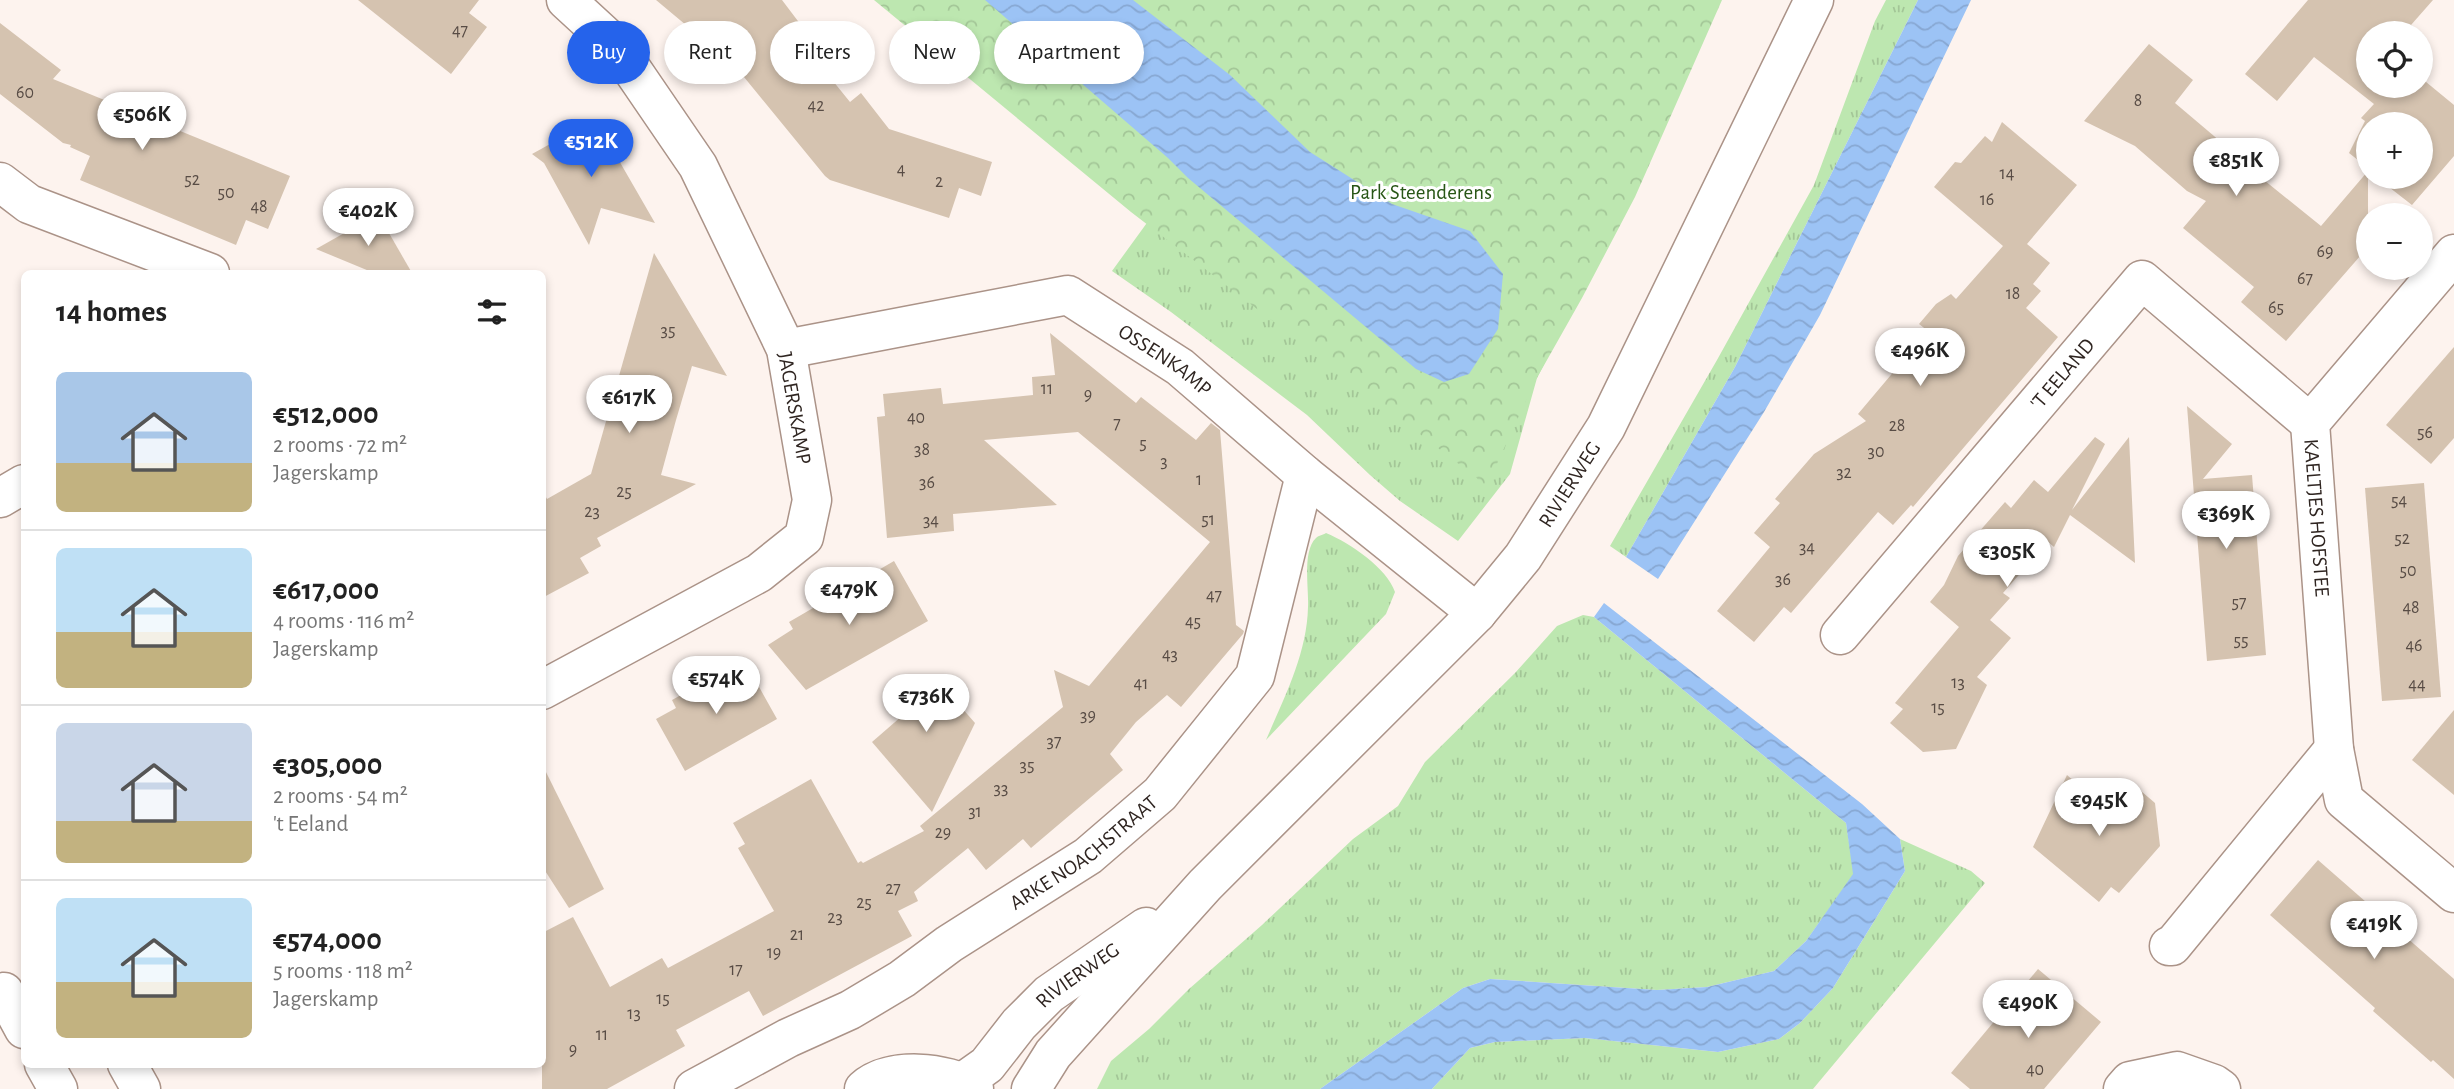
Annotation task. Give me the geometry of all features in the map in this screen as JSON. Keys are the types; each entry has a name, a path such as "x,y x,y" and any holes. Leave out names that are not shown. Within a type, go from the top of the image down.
{"street":[{"name":"JAGERSKAMP","path":"546,688 759,573 804,537 812,500 786,349 698,166 616,46 566,0"},
{"name":"RIVIERWEG","path":"1031,1089 1053,1054 1205,884 1477,613 1523,556 1606,427 1814,0"},
{"path":"0,182 29,204 202,270"},
{"name":"KAELTJES HOFSTEE","path":"2454,254 2310,423 2334,749 2344,800 2454,893"},
{"name":"'T EELAND","path":"1840,635 2142,280 2310,423"},
{"name":"OSSENKAMP","path":"786,349 1068,295 1180,367 1305,475 1477,613"},
{"name":"ARKE NOACHSTRAAT","path":"694,1089 788,1038 850,1010 902,979 949,944 1088,856 1160,794 1255,676 1305,475"},
{"path":"0,498 21,486"},
{"path":"2169,946 2172,946 2334,749"},
{"name":"RIVIERWEG","path":"968,1085 1019,1024 1049,994 1205,884"},
{"path":"9,989 21,1021"},
{"path":"46,1068 58,1089"},
{"path":"129,1068 141,1089"},
{"path":"2123,1089 2130,1081 2177,1071 2221,1089"},
{"path":"864,1089 891,1076 927,1073 968,1085"}],"green space":[{"name":"Park Steenderens","path":"874,0 1722,0 1635,197 1534,383 1484,492 1477,478 1131,212 976,84 980,84 980,21 899,21"},
{"path":"1886,0 1918,0 1735,367 1626,557 1610,546 1814,185 1875,21"},
{"path":"1149,220 1574,306 1537,378 1510,474 1458,541 1400,501 1307,415 1112,271"},
{"path":"1326,533 1346,543 1376,565 1395,592 1386,614 1266,740 1304,642 1309,552 1316,538"},
{"path":"1583,615 1594,617 1846,823 1854,874 1806,941 1774,971 1707,987 1657,990 1490,979 1463,988 1320,1089 1097,1089 1111,1061 1149,1029 1353,839 1398,806 1425,762 1515,673 1557,626"},
{"path":"1900,839 1971,871 1985,883 1813,1089 1432,1089 1470,1048 1495,1042 1585,1038 1718,1052 1779,1039 1800,1023 1833,988 1905,871"}],"water":[{"path":"985,0 1133,0 1230,75 1310,152 1392,204 1470,231 1503,274 1498,329 1469,374 1444,382 1416,369 1188,178 1082,84 1144,84 1144,21 1009,21"},
{"path":"1918,0 1971,0 1820,315 1764,412 1658,579 1626,557 1735,367"},
{"path":"1604,603 1862,804 1900,839 1905,871 1833,988 1800,1023 1779,1039 1718,1052 1585,1038 1495,1042 1470,1048 1432,1089 1320,1089 1463,988 1490,979 1657,990 1707,987 1774,971 1806,941 1853,874 1846,823 1594,617"}],"building":[{"path":"358,0 479,0 469,13 487,27 451,74"},
{"path":"656,0 782,0 798,21 770,21 770,84 835,84 850,102 861,93 889,129 992,162 981,196 959,188 949,218 830,180 750,84 756,84 756,21 681,21"},
{"path":"2308,0 2433,0 2415,21 2356,21 2356,90 2314,57 2277,101 2245,74"},
{"path":"0,23 61,70 53,79 290,176 268,229 246,220 236,245 80,180 90,156 63,143 0,94"},
{"path":"2149,44 2193,80 2175,103 2227,147 2232,141 2260,165 2254,172 2321,226 2356,185 2356,189 2368,189 2368,203 2356,203 2356,261 2286,341 2241,302 2254,287 2183,228 2206,201 2187,191 2135,146 2084,121"},
{"path":"2433,88 2454,105 2454,156 2433,180 2433,112 2367,112 2374,104 2366,98 2433,98"},
{"path":"2002,122 2077,185 2027,244 2050,263 2033,284 2041,291 2026,308 2058,337 1913,507 1911,505 1893,525 1878,512 1791,613 1784,607 1754,642 1717,611 1770,547 1754,533 1780,503 1775,499 1814,454 1866,421 1858,414 1928,331 1919,324 1936,304 1951,294 1956,299 2003,246 1934,187 1955,162 1961,163 1985,136 1992,142"},
{"path":"588,123 601,145 610,145 655,223 601,208 589,245 544,163 532,154"},
{"path":"2356,139 2356,159 2349,153"},
{"path":"2391,189 2426,189 2414,203 2409,203"},
{"path":"378,214 410,270 367,270 316,249"},
{"path":"654,253 727,376 692,366 676,420 661,475 696,484 597,538 601,546 580,558 589,573 546,596 546,497 591,474"},
{"path":"1050,333 1136,403 1141,397 1196,440 1211,423 1220,430 1236,625 1244,631 1243,634 1181,707 1167,695 1136,722 1110,754 1123,770 1031,848 1023,839 986,870 968,848 914,892 918,901 898,911 912,936 763,1016 749,991 676,1030 685,1046 607,1089 542,1089 542,1068 546,1068 546,931 573,917 610,987 662,958 668,968 774,911 738,848 745,844 733,823 811,779 858,863 863,863 924,831 920,826 1063,707 1054,670 1089,686 1210,542 1078,432 984,440 1057,505 953,514 954,531 887,538 877,417 885,416 883,394 941,388 943,404 1033,395 1032,377 1055,375"},
{"path":"2454,347 2454,438 2431,464 2386,425"},
{"path":"2187,406 2232,444 2203,479 2252,475 2266,655 2207,661"},
{"path":"2095,437 2105,444 2072,510 2129,437 2135,563 2070,515 2054,547 2048,542 2003,593 2010,598 1990,620 2011,638 1977,677 1987,685 1956,749 1923,752 1890,723 1903,709 1895,703 1959,627 1930,602 1944,585 1958,556 2005,502 2011,508 2034,480 2048,492"},
{"path":"2424,483 2441,697 2382,701 2365,488"},
{"path":"894,561 928,621 806,690 768,645 793,629 789,622"},
{"path":"744,660 777,719 685,771 656,719 676,708 672,700"},
{"path":"940,683 975,723 932,812 872,742"},
{"path":"2454,710 2454,795 2412,760"},
{"path":"546,772 604,889 569,908 546,872"},
{"path":"2067,775 2110,813 2134,785 2155,803 2160,846 2119,893 2111,887 2099,902 2033,847"},
{"path":"2318,860 2454,979 2454,1079 2373,1011 2375,1008 2270,915"},
{"path":"2038,969 2101,1022 2044,1089 1970,1089 1951,1073"}]}
